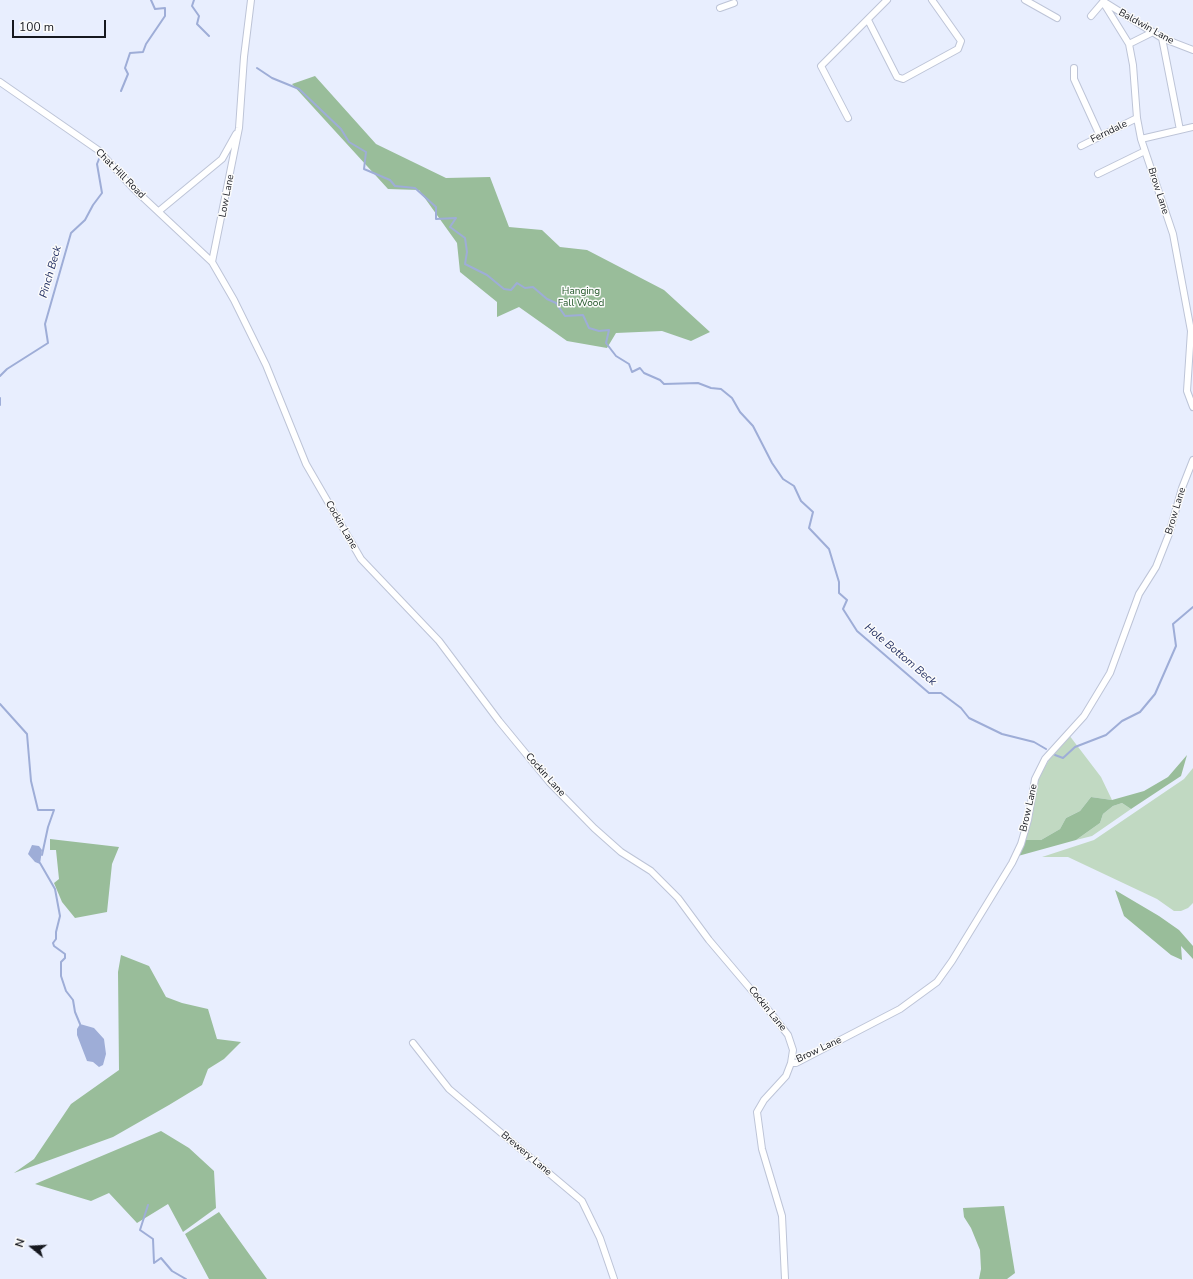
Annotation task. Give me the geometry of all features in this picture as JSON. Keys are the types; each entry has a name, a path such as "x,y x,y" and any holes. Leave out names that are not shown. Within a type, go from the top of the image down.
{"street":[{"name":"Low Lane","path":"212,262 239,128 244,57 251,0"},
{"path":"848,118 821,66 887,0"},
{"path":"868,20 897,77 903,79 958,49 960,41 932,0"},
{"path":"1025,0 1057,18"},
{"path":"1091,16 1103,1 1129,44 1153,32"},
{"name":"Baldwin Lane","path":"1103,1 1126,18 1162,38 1193,50"},
{"path":"720,8 734,4"},
{"path":"1162,38 1180,130"},
{"name":"Brow Lane","path":"1129,44 1133,65 1137,118 1141,139 1173,234 1191,331 1186,391 1193,407"},
{"path":"1074,68 1074,80 1100,136"},
{"name":"Chat Hill Road","path":"0,82 98,150 133,188 212,262"},
{"name":"Ferndale","path":"1081,146 1137,118"},
{"path":"1141,139 1193,127"},
{"name":"Low Lane","path":"159,211 222,159 239,128"},
{"path":"226,151 234,154"},
{"path":"1098,174 1145,151"},
{"name":"Cockin Lane","path":"212,262 234,300 266,365 306,464 361,559 439,641 499,721 550,783 594,828 621,852 651,871 678,898 709,940 788,1035 793,1050 791,1063 786,1076 764,1100 757,1112 762,1149 782,1216 785,1279"},
{"name":"Brow Lane","path":"791,1063 796,1063 900,1009 937,982 952,961 1012,863 1021,844 1028,820 1035,779 1045,759 1084,716 1110,673 1139,594 1156,567 1169,534 1182,488 1193,460"},
{"name":"Brewery Lane","path":"413,1043 450,1089 582,1201 600,1238 614,1279"}],"green space":[{"name":"Hanging Fall Wood","path":"315,76 376,144 446,178 490,177 509,227 542,230 560,247 587,250 664,290 710,332 691,341 662,331 616,333 607,348 567,341 519,307 497,317 497,302 460,272 457,243 419,190 388,189 292,84"},
{"path":"1069,735 1101,777 1112,800 1091,797 1080,811 1066,818 1060,829 1041,840 1025,840 1039,776 1049,760"},
{"path":"1187,755 1181,776 1131,809 1122,803 1113,806 1103,814 1100,823 1076,840 1018,856 1025,840 1041,840 1060,829 1066,818 1080,811 1091,797 1112,800 1144,791 1168,777"},
{"path":"1193,768 1193,903 1188,908 1181,911 1174,911 1157,899 1068,857 1042,857 1094,840 1184,779"},
{"path":"1122,803 1131,809 1092,836 1076,840 1100,823 1103,814 1113,806"},
{"path":"50,839 119,847 112,864 107,912 75,918 62,902 54,883 59,879 56,850 50,850"},
{"path":"1115,890 1159,916 1179,930 1193,946 1193,959 1181,946 1182,960 1171,955 1124,916"},
{"path":"121,955 149,966 166,997 182,1003 208,1009 217,1039 241,1042 224,1059 208,1069 202,1085 169,1105 113,1137 14,1173 34,1159 71,1104 119,1070 118,972"},
{"path":"161,1131 189,1148 214,1171 216,1208 183,1232 168,1204 137,1223 109,1193 91,1201 35,1184"},
{"path":"1004,1206 1015,1273 1007,1279 979,1279 981,1269 980,1250 971,1228 964,1217 963,1208"},
{"path":"219,1212 267,1279 209,1279 185,1234"}],"water":[{"path":"32,845 39,846 42,850 40,864 35,862 28,854"},
{"path":"80,1024 94,1028 104,1039 106,1054 103,1065 99,1067 93,1062 87,1061 77,1035 77,1029"}],"waterway":[{"name":"Pinch Beck","path":"121,91 128,74 125,68 130,53 143,52 146,44 165,16 165,8 155,9 151,0"},
{"name":"Hole Bottom Beck","path":"194,0 192,6 199,16 197,24 209,36"},
{"name":"Hole Bottom Beck","path":"257,68 272,78 299,89 341,129 349,142 366,152 364,169 390,180 395,186 415,188 436,207 436,219 456,218 450,227 465,238 467,252 465,264 487,275 504,289 511,290 517,283 525,288 533,287 547,299 556,303 565,316 583,315 589,328 599,331 609,330 606,343 616,356 629,364 632,372 640,368 644,373 660,380 664,384 698,383 711,388 721,389 732,398 740,412 753,426 772,463 783,479 794,486 801,501 813,512 809,528 829,549 839,582 839,593 847,600 843,609 857,631 929,693 941,693 961,708 969,718 1002,734 1034,742 1046,749"},
{"name":"Pinch Beck","path":"0,376 7,369 48,343 45,324 71,233 85,220 93,205 102,193 97,164 99,159"},
{"name":"Pinch Beck","path":"0,398 0,405"},
{"name":"Hole Bottom Beck","path":"1055,755 1063,758 1075,747 1106,735 1122,721 1140,712 1155,694 1176,646 1173,624 1193,607"},
{"path":"0,704 27,734 31,781 38,810 54,810 48,827 42,855"},
{"path":"40,863 55,889 60,916 56,939 53,943 54,946 65,954 65,958 61,962 61,976 66,991 73,1000 75,1012 80,1024"},
{"path":"148,1205 140,1230 153,1239 154,1263 161,1258 172,1271 186,1279"}]}
